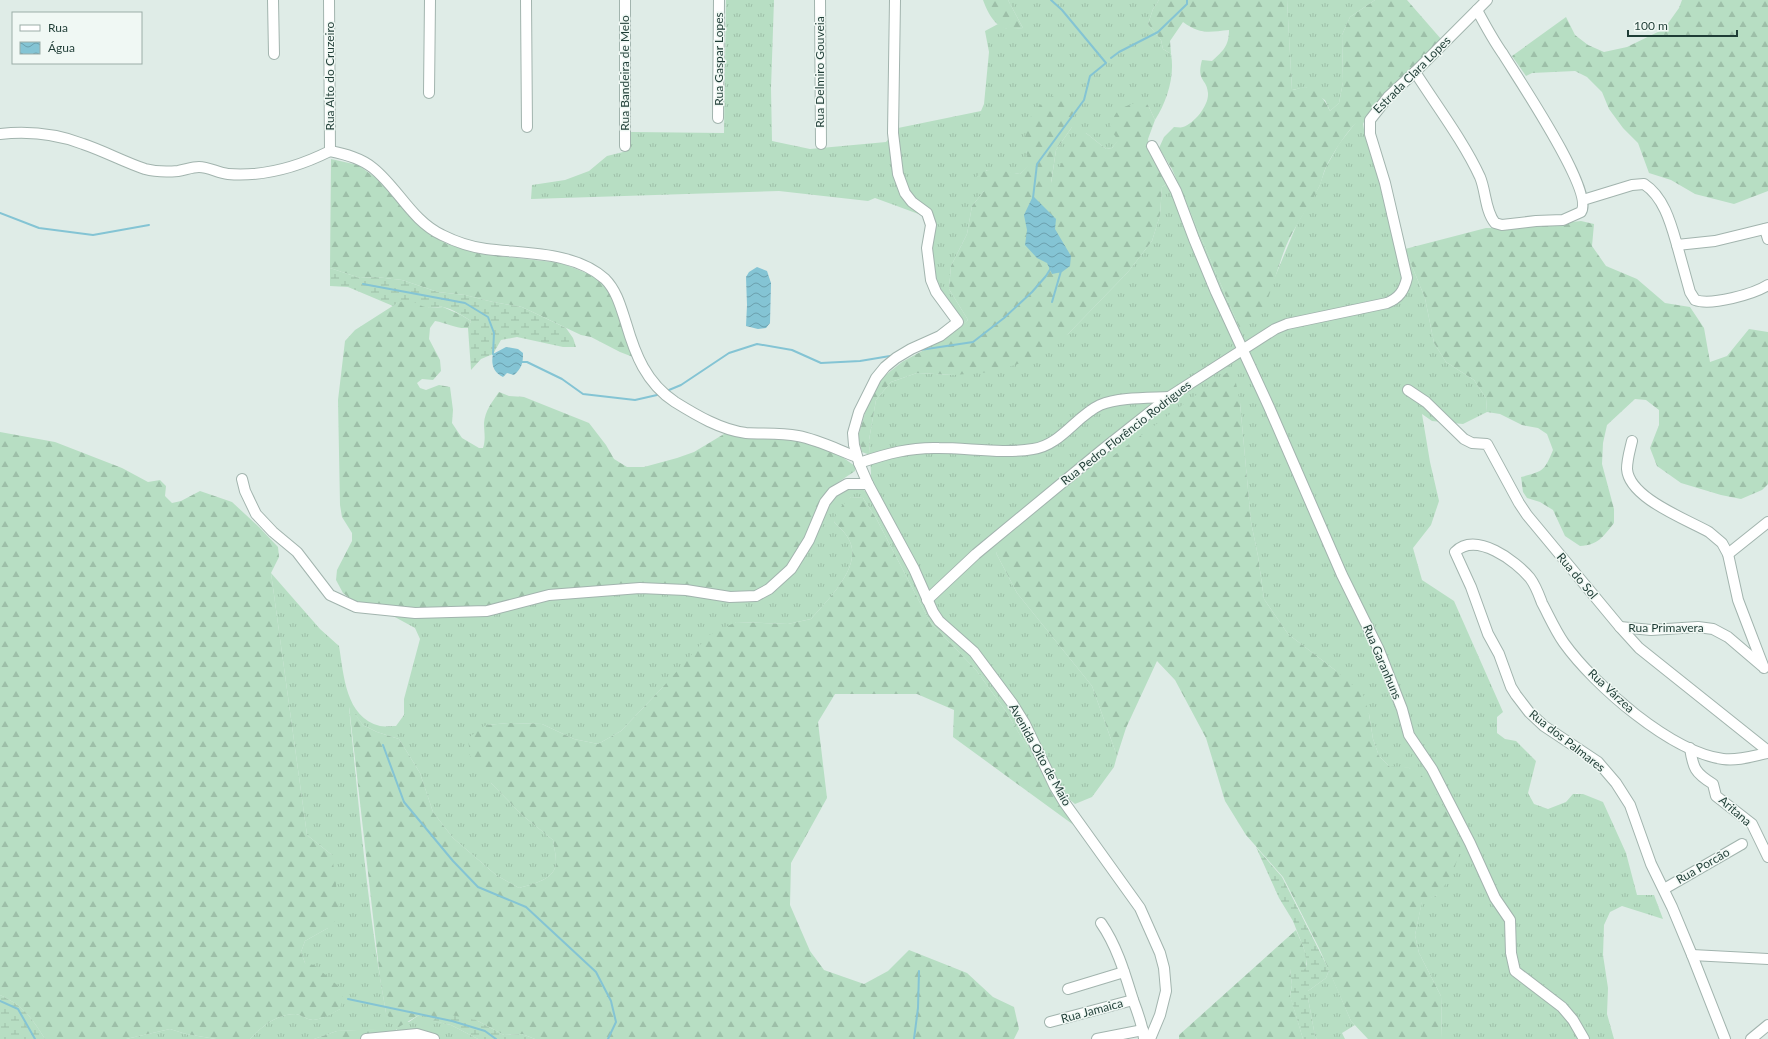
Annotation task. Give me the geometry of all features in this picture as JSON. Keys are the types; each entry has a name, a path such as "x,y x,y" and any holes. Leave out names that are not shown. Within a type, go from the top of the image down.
{"street":[{"path":"273,0 274,54"},
{"name":"Rua Alto do Cruzeiro","path":"329,0 330,151"},
{"path":"429,93 430,0"},
{"path":"526,0 527,127"},
{"name":"Rua Bandeira de Melo","path":"625,0 625,146"},
{"name":"Rua Gaspar Lopes","path":"718,118 719,0"},
{"name":"Rua Delmiro Gouveia","path":"820,0 821,144"},
{"name":"Avenida Oito de Maio","path":"895,0 893,140 898,174 905,193 912,202 926,211 931,225 927,248 931,280 936,292 958,322 940,336 911,349 896,358 876,378 855,423 854,439 858,460 868,484 914,569 936,617 974,652 1012,703 1025,724 1055,787 1064,802 1140,908 1160,953 1166,981 1164,1002 1150,1039"},
{"name":"Estrada Clara Lopes","path":"1407,278 1394,220 1370,134 1369,124 1371,116 1487,0"},
{"path":"1477,10 1547,124 1577,183 1583,205"},
{"path":"1415,72 1480,177 1490,212 1495,223 1502,225 1536,221 1564,220 1577,215 1583,205 1632,185 1644,184 1654,192 1662,205 1671,226 1690,292 1696,300 1703,302 1720,300 1743,295 1768,285"},
{"path":"0,134 21,132 62,138 82,144 147,169 170,172 194,167 203,167 222,173 264,173 296,166 330,151 356,158 373,168 422,222 443,236 472,246 526,252 570,261 603,278 615,293 621,306 636,352 648,376 664,393 685,408 708,420 737,431 801,437 858,460 906,449 939,448 1033,450 1050,443 1086,413 1100,405 1126,400 1169,397"},
{"name":"Rua Garanhuns","path":"1152,146 1176,190 1197,245 1243,351 1269,406 1342,575 1379,650 1409,734 1432,768 1467,838 1494,898 1510,920 1511,953 1515,971 1562,1007 1573,1020 1584,1039"},
{"path":"1677,245 1715,241 1767,228 1768,239"},
{"name":"Rua Pedro Florêncio Rodrigues","path":"927,600 976,554 1169,397 1243,351 1275,329 1287,324 1390,302 1402,293 1407,278"},
{"name":"Rua do Sol","path":"1408,390 1426,402 1464,439 1472,443 1487,444 1527,515 1620,627 1644,651 1768,752"},
{"path":"1632,442 1627,469 1635,487 1658,505 1709,532 1722,543 1728,554 1738,600 1766,670"},
{"path":"242,479 245,491 256,514 273,532 297,552 330,595 356,607 415,613 487,611 549,596 640,588 686,590 730,597 756,596 769,589 791,569 809,540 825,502 833,492 847,484 868,484"},
{"path":"1728,554 1768,522"},
{"name":"Rua Várzea","path":"1455,553 1455,551 1463,547 1474,544 1484,546 1501,554 1521,569 1532,580 1557,632 1573,654 1586,668 1645,722 1665,736 1690,748 1724,759 1740,759 1768,752"},
{"name":"Rua dos Palmares","path":"1455,553 1471,587 1488,634 1501,660 1511,687 1523,705 1536,719 1561,738 1594,758 1616,784 1630,804 1650,860 1692,955 1725,1039"},
{"name":"Rua Primavera","path":"1620,627 1651,630 1698,627 1713,629 1728,637 1766,670"},
{"name":"Aritana","path":"1690,748 1693,767 1701,777 1713,784 1716,796 1752,824 1768,857"},
{"name":"Rua Porcão","path":"1664,889 1742,844"},
{"path":"1097,1039 1143,1035 1134,1000 1114,944 1101,923"},
{"path":"1692,955 1768,959"},
{"path":"1068,989 1124,972"},
{"name":"Rua Jamaica","path":"1050,1022 1134,1000"},
{"path":"1751,1039 1768,1025"},
{"path":"366,1039 417,1034 434,1039"}],"green space":[{"path":"726,0 774,0 771,88 772,141 810,149 886,142 898,128 981,111 984,104 989,52 985,31 998,24 1007,29 1023,28 1008,0 1159,0 1153,9 1148,24 1161,40 1163,49 1171,54 1171,80 1163,105 1155,120 1148,105 1112,148 1106,149 1086,133 1064,160 1051,184 1056,150 1072,127 1026,151 1030,165 1020,174 986,170 984,191 972,206 967,234 951,266 949,289 968,320 960,327 952,320 937,298 924,216 875,198 868,201 779,191 531,199 532,185 565,180 589,171 607,156 627,151 631,132 724,133"},
{"path":"983,0 1008,0 1023,28 1009,29 998,25 989,13"},
{"path":"1159,0 1287,0 1292,90 1305,87 1313,89 1323,99 1330,111 1339,103 1343,82 1342,35 1350,17 1375,0 1407,0 1441,39 1367,115 1356,123 1338,146 1325,169 1319,187 1286,246 1263,311 1258,320 1239,327 1172,169 1159,148 1164,137 1174,127 1188,125 1204,108 1208,98 1208,93 1200,72 1202,60 1212,61 1222,51 1227,44 1229,30 1205,32 1195,29 1183,22 1170,41 1171,54 1163,49 1161,40 1148,24 1153,9"},
{"path":"1287,0 1375,0 1350,17 1342,35 1343,82 1339,103 1330,111 1325,100 1306,87 1292,90"},
{"path":"1682,0 1768,0 1768,191 1734,204 1695,194 1671,180 1649,173 1638,143 1623,128 1609,109 1602,92 1587,77 1575,71 1532,73 1526,76 1512,56 1566,17 1575,35 1588,45 1604,52 1627,47 1664,29 1679,8"},
{"path":"1055,95 1066,98 1075,112 1072,127 1056,150 1051,183 1077,134 1086,133 1106,149 1112,148 1118,140 1110,129 1116,113 1119,110 1139,101 1148,105 1155,120 1148,139 1150,151 1168,183 1162,187 1160,215 1152,241 1128,272 1068,334 1031,360 992,372 953,375 917,373 891,382 876,400 869,440 870,455 862,452 858,437 868,403 883,377 902,362 944,339 968,320 949,289 951,266 967,234 972,206 984,191 974,182 982,172 988,170 1000,170 1020,174 1029,165 1025,144 1027,125 1037,108"},
{"path":"1367,115 1363,124 1365,135 1405,249 1425,298 1434,343 1446,362 1474,380 1486,398 1487,412 1463,424 1432,421 1422,414 1430,462 1439,501 1431,525 1413,548 1422,580 1454,601 1503,712 1497,717 1497,733 1505,739 1516,741 1536,761 1528,793 1534,804 1548,809 1566,802 1573,794 1583,794 1603,802 1626,853 1637,895 1654,895 1663,919 1622,906 1610,912 1604,925 1603,955 1608,988 1607,1014 1614,1039 1442,1039 1441,996 1419,953 1415,935 1422,901 1437,895 1410,768 1390,767 1379,756 1373,739 1369,714 1335,670 1288,634 1264,599 1258,556 1251,522 1240,403 996,553 1017,593 1092,686 1117,756 1114,767 1092,797 1075,804 1048,782 1005,710 976,670 930,622 876,518 863,498 851,497 834,522 848,538 852,548 852,559 842,582 811,619 788,624 736,622 662,688 621,731 598,744 574,739 542,724 509,723 486,725 491,783 522,815 553,840 556,859 555,868 548,877 536,883 519,888 496,875 453,838 433,812 420,773 399,739 377,732 363,725 349,707 369,899 386,1013 409,1022 419,1015 430,1016 434,1021 451,1025 478,1039 392,1039 397,1029 337,1031 314,1039 250,1039 265,1025 282,1016 296,1014 313,1020 324,1017 340,1009 305,963 301,952 305,941 328,928 332,855 307,835 271,573 320,629 339,646 345,682 348,694 353,704 360,714 368,721 380,726 396,726 404,715 404,699 420,639 415,628 393,616 463,616 544,600 645,593 759,599 778,589 798,565 827,505 841,491 851,488 860,488 867,492 871,474 869,440 876,400 891,382 917,373 953,375 1068,334 1128,272 1152,241 1160,215 1162,187 1176,178 1239,327 1272,284 1297,224 1319,187 1326,167 1339,144 1360,117"},
{"path":"331,159 358,165 383,183 423,229 447,244 481,254 561,263 600,280 611,296 633,357 591,337 581,335 522,307 465,295 438,292 402,280 376,277 360,278 330,268"},
{"path":"1581,221 1594,224 1592,246 1606,266 1637,279 1665,303 1690,307 1704,328 1710,362 1727,356 1749,329 1768,332 1768,484 1762,490 1741,499 1721,495 1681,483 1657,466 1650,448 1659,425 1659,410 1646,400 1635,399 1607,425 1603,443 1602,464 1614,509 1614,523 1596,542 1580,546 1565,536 1553,510 1540,502 1527,498 1523,492 1521,477 1542,470 1553,450 1547,434 1538,428 1522,425 1500,414 1487,412 1486,398 1474,380 1446,362 1434,343 1425,298 1405,249 1486,228 1515,228"},
{"path":"330,268 360,278 376,277 402,280 438,292 465,295 522,307 566,328 573,338 576,347 563,347 517,337 501,340 493,354 481,359 471,370 468,328 471,321 454,311 443,307 424,307 409,300 399,302 393,306 348,287 330,286"},
{"path":"409,299 430,308 443,307 471,321 468,328 464,328 435,321 430,328 429,339 440,360 441,371 433,380 422,379 417,383 420,388 426,390 439,385 450,387 453,410 452,423 462,438 479,448 483,448 484,445 484,423 486,414 499,392 509,396 524,397 589,423 606,445 614,459 627,467 644,467 677,458 694,452 724,434 782,438 805,443 838,454 855,466 855,471 834,485 824,496 806,538 793,560 780,575 765,587 749,593 725,593 689,586 657,583 560,589 491,606 445,609 380,607 352,600 343,593 336,580 337,570 352,541 352,533 342,517 340,505 338,400 345,341 355,330 402,300"},
{"path":"1233,368 1240,403 1251,522 1258,556 1264,599 1288,634 1335,670 1363,694 1369,714 1373,739 1379,756 1390,767 1404,767 1412,769 1427,781 1441,802 1462,844 1452,876 1437,895 1422,902 1415,935 1419,953 1441,996 1442,1039 1368,1039 1351,1021 1319,948 1283,877 1246,835 1225,801 1206,738 1175,680 1157,661 1126,728 1117,756 1092,686 1017,593 996,553 1080,480"},
{"path":"0,432 55,442 122,468 148,482 160,480 166,486 165,496 172,503 181,501 200,491 232,502 278,547 279,557 271,573 307,835 332,855 339,906 337,919 328,928 305,941 301,952 305,963 314,965 344,991 340,1009 334,1013 313,1020 296,1014 282,1016 265,1025 250,1039 216,1039 186,1034 170,1029 126,1039 45,1039 35,1024 21,1008 0,995"},
{"path":"851,497 863,498 876,518 930,622 976,670 1005,710 1075,826 953,737 954,710 917,694 835,694 818,722 827,798 791,863 790,905 810,951 824,970 864,984 888,971 909,950 967,973 993,997 1014,1007 1019,1029 1014,1039 535,1039 522,1034 504,1035 476,1020 436,1017 433,1021 430,1016 419,1015 397,1028 386,1013 380,978 349,706 363,725 377,732 399,739 420,773 433,812 453,838 496,875 519,888 536,883 548,877 555,868 556,859 553,840 522,815 491,783 470,756 468,738 486,725 509,723 542,724 574,739 598,744 621,731 709,635 736,622 788,624 811,619 842,582 852,559 852,548 848,538 834,522 837,511"},
{"path":"1256,847 1282,877 1329,970 1326,978 1308,991 1315,1036 1317,1039 1303,1039 1290,996 1292,985 1290,969 1295,965 1305,969 1307,964 1304,949 1293,921 1279,898"},
{"path":"1296,930 1306,955 1306,965 1305,970 1290,969 1292,985 1290,995 1303,1039 1179,1039 1179,1035"},
{"path":"1329,970 1351,1021 1355,1025 1342,1033 1345,1039 1317,1039 1315,1036 1308,991 1326,978"},
{"path":"0,995 21,1008 35,1024 45,1039 0,1039"},
{"path":"445,1014 476,1020 504,1035 522,1034 535,1039 478,1039 451,1025 433,1021 436,1017"},
{"path":"397,1028 392,1039 314,1039 337,1031"},
{"path":"170,1029 186,1034 216,1039 126,1039"}],"water":[{"path":"1033,196 1056,219 1055,229 1071,256 1070,266 1062,272 1052,274 1047,263 1037,258 1025,245 1027,230 1024,215"},
{"path":"757,267 767,271 771,283 770,323 766,328 758,329 746,326 746,277 749,272"},
{"path":"506,347 518,349 523,353 523,360 519,370 514,375 507,373 503,377 495,370 492,358 493,354"}],"waterway":[{"path":"1033,198 1037,164 1084,100 1090,76 1106,63 1062,10 1051,0"},
{"path":"1111,58 1119,52 1158,32 1187,4 1187,0"},
{"path":"0,213 39,228 93,235 149,225"},
{"path":"920,350 973,342 1004,318 1032,292 1051,268"},
{"path":"1052,302 1061,271"},
{"path":"363,284 465,303 488,317 494,333 493,354 495,355"},
{"path":"669,390 681,385 729,353 757,344 792,350 821,363 860,361 890,356"},
{"path":"522,362 527,362 562,379 583,394 635,400 657,395"},
{"path":"383,745 404,802 453,861 478,887 526,907 596,972 611,1001 616,1022 608,1039"},
{"path":"914,1039 918,1008 919,971"},
{"path":"348,999 452,1021 485,1031 496,1039"},
{"path":"0,1001 18,1009 35,1039"}]}
